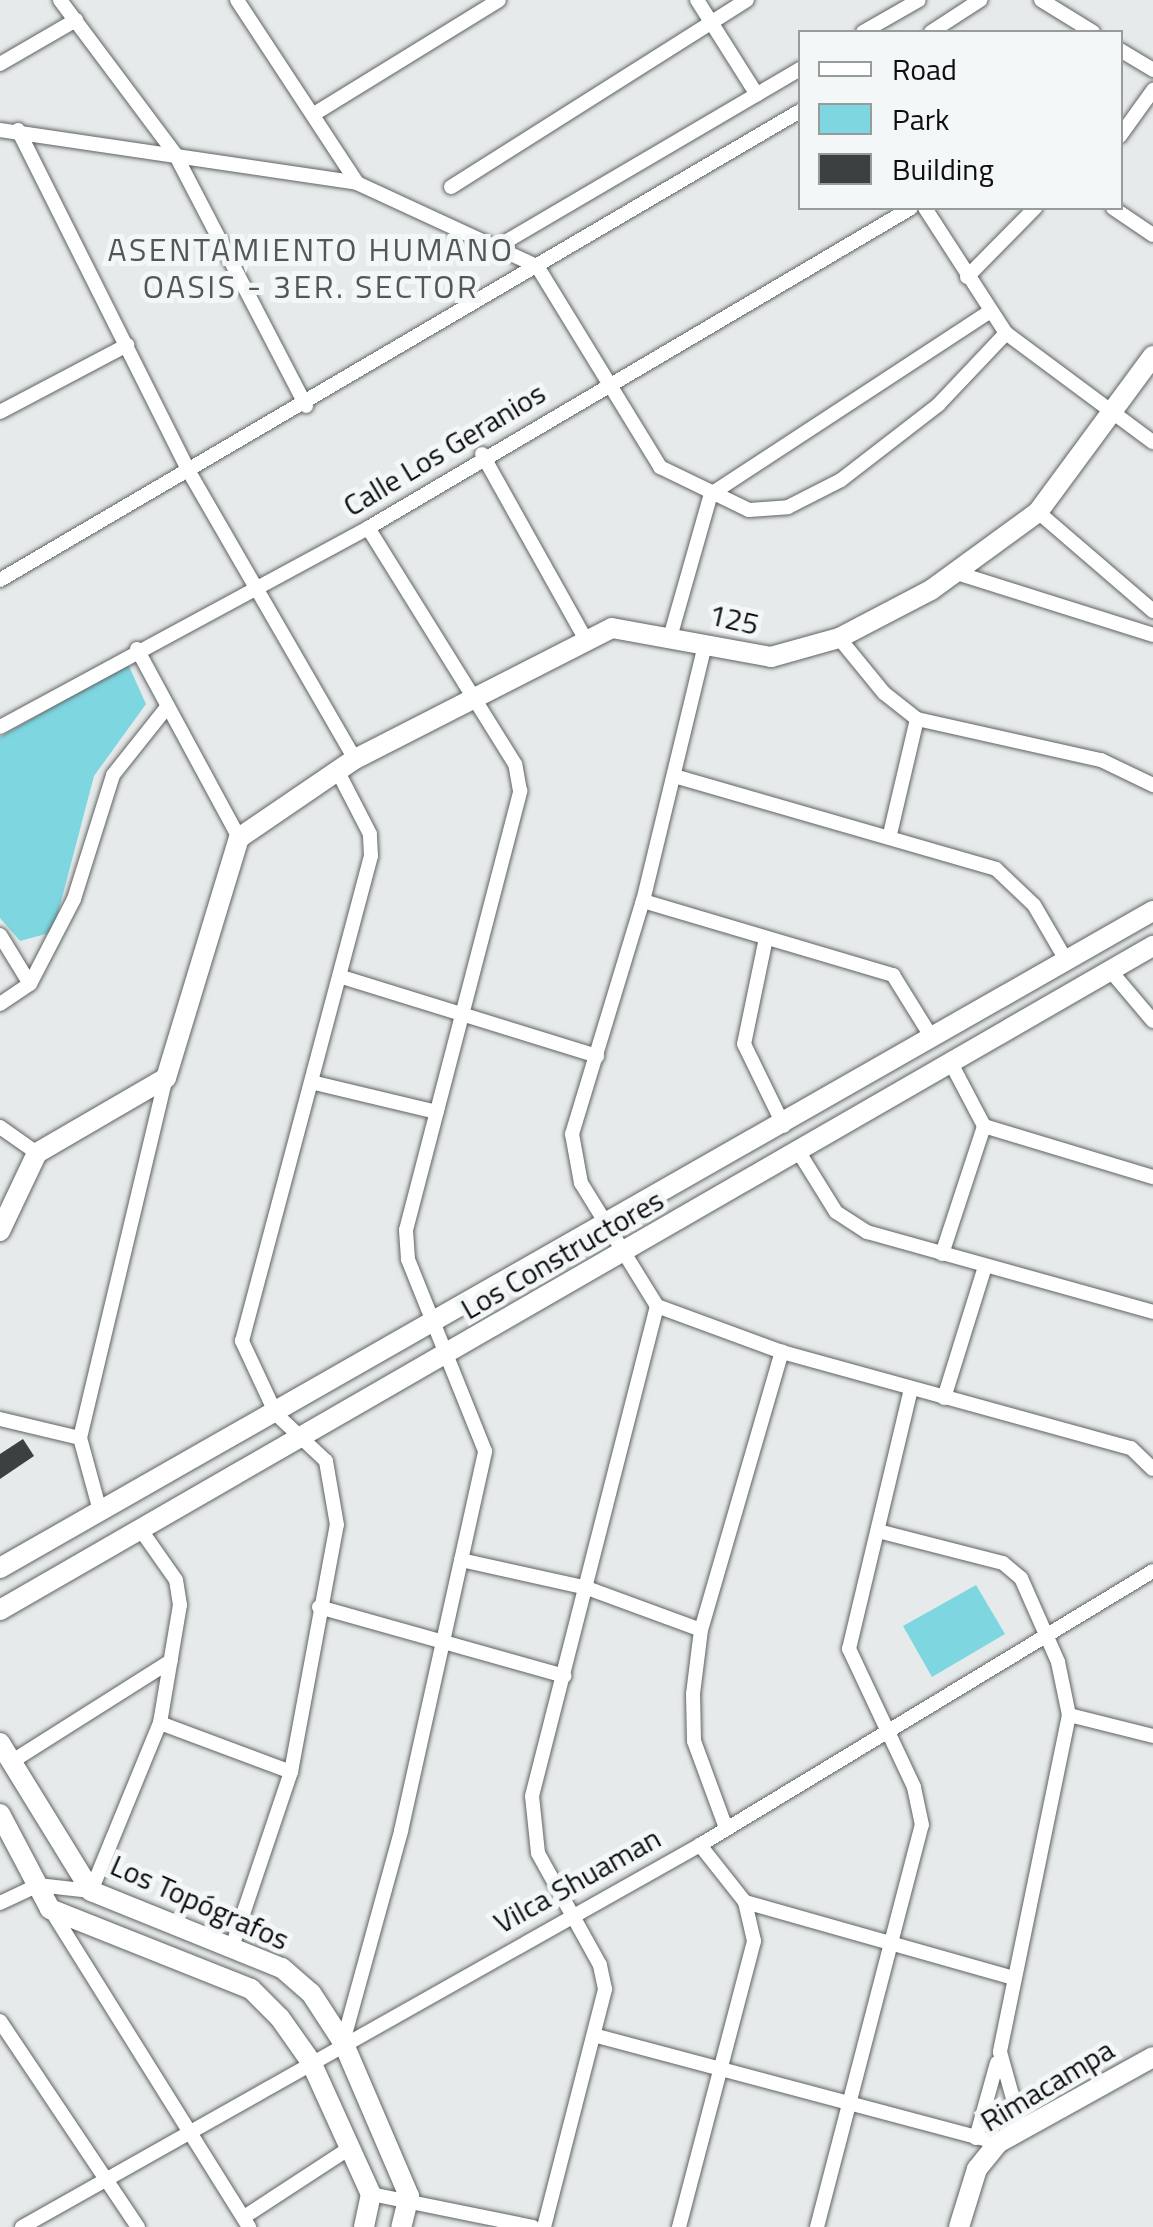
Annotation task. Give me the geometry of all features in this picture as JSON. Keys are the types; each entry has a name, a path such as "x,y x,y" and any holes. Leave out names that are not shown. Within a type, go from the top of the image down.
{"main road":[{"name":"125","path":"239,838 356,759 478,702 612,628 671,634 771,657 840,638 960,574 1038,512 1153,356"},
{"path":"0,1230 37,1153 166,1078 239,838"},
{"name":"Los Constructores","path":"0,1568 276,1414 436,1316 784,1126 1153,911"},
{"name":"Los Constructores","path":"0,1610 143,1533 302,1433 800,1154 1109,968 1153,946"},
{"name":"Los Topógrafos","path":"6,1752 92,1891 282,1968 311,1993 343,2042 408,2196"},
{"path":"0,1814 50,1909"},
{"name":"Los Topógrafos","path":"50,1909 251,1989 311,2062 371,2194"},
{"name":"Rimacampa","path":"959,2227 977,2169 998,2143 1153,2056"},
{"path":"364,2227 371,2194"},
{"path":"401,2227 408,2196"}],"street":[{"path":"60,0 174,154 306,406"},
{"path":"238,0 356,183"},
{"path":"314,114 499,0"},
{"path":"698,0 757,94"},
{"path":"451,187 746,0"},
{"path":"866,30 919,0"},
{"path":"941,30 980,0"},
{"path":"1041,0 1090,30"},
{"path":"0,64 76,20"},
{"path":"1123,52 1153,70"},
{"path":"495,248 798,70"},
{"path":"1123,132 1153,90"},
{"path":"0,580 306,406 798,112"},
{"path":"0,130 356,183 537,266 606,385 660,467 749,510 788,507 842,480 938,405 1006,333"},
{"path":"18,130 188,470 356,759"},
{"name":"Calle Los Geranios","path":"0,727 368,528 482,454 908,210"},
{"path":"926,210 988,313 1006,333 1153,442"},
{"path":"966,277 1034,210"},
{"path":"1116,210 1153,234"},
{"path":"671,634 711,494 988,313"},
{"path":"0,411 127,345"},
{"path":"482,454 587,642"},
{"path":"1038,512 1153,611"},
{"path":"343,2042 401,1831 439,1644 485,1451 444,1356 436,1316 406,1245 520,791 515,764 368,528"},
{"path":"960,574 1153,635"},
{"path":"840,638 884,693 917,719 1101,760 1151,783 1153,764"},
{"path":"705,644 642,901 571,1152 604,1223 657,1306 782,1352 1132,1448 1153,1468"},
{"path":"137,650 239,838"},
{"path":"0,1004 30,984 74,899 113,775 167,707"},
{"path":"890,834 917,719"},
{"path":"232,1946 291,1772 338,1505 326,1460 302,1433 276,1414 242,1341 345,978 371,856 370,834 338,772"},
{"path":"674,776 890,834 1011,878 1066,960"},
{"path":"642,901 893,975 932,1038"},
{"path":"0,935 30,984"},
{"path":"766,938 744,1044 784,1126"},
{"path":"1109,968 1153,1021"},
{"path":"345,978 598,1056"},
{"path":"952,1065 984,1126 1153,1177"},
{"path":"100,1511 80,1438 166,1078"},
{"path":"315,1084 437,1112"},
{"path":"942,1254 984,1126"},
{"path":"0,1127 37,1153"},
{"path":"800,1154 849,1224 1153,1312"},
{"path":"944,1398 985,1266"},
{"path":"544,2227 597,2036 600,1964 538,1854 531,1813 657,1306"},
{"path":"726,1828 694,1740 701,1630 782,1352"},
{"path":"817,2227 852,2108 922,1825 914,1787 883,1731 848,1649 911,1389"},
{"path":"0,1419 80,1438"},
{"path":"878,1531 1003,1562 1020,1578 1046,1636 1069,1715 1010,1977 1000,2052 976,2138"},
{"path":"0,1903 38,1885 92,1891 160,1723 170,1661 176,1580 143,1533"},
{"path":"461,1560 587,1588 701,1630"},
{"name":"Vilca Shuaman","path":"22,2227 111,2180 343,2042 700,1845 1153,1571"},
{"path":"319,1606 439,1644 564,1676"},
{"path":"6,1752 170,1661"},
{"path":"1069,1715 1153,1736"},
{"path":"160,1723 291,1772"},
{"path":"679,2227 750,1968 745,1902 700,1845"},
{"path":"745,1902 1010,1977"},
{"path":"50,1909 247,2222 350,2148"},
{"path":"2,2027 111,2180 138,2227"},
{"path":"597,2036 852,2108 998,2143"},
{"path":"1000,2052 1022,2132"},
{"path":"371,2194 408,2196 533,2227"}],"green space":[{"path":"128,664 146,704 94,776 53,932 20,941 0,918 0,737"},
{"path":"976,1585 1005,1634 932,1677 903,1626"}],"building":[{"path":"23,1439 34,1456 0,1479 0,1454"}],"district":[{"name":"ASENTAMIENTO HUMANO OASIS - 3ER. SECTOR","path":"311,268"}]}
